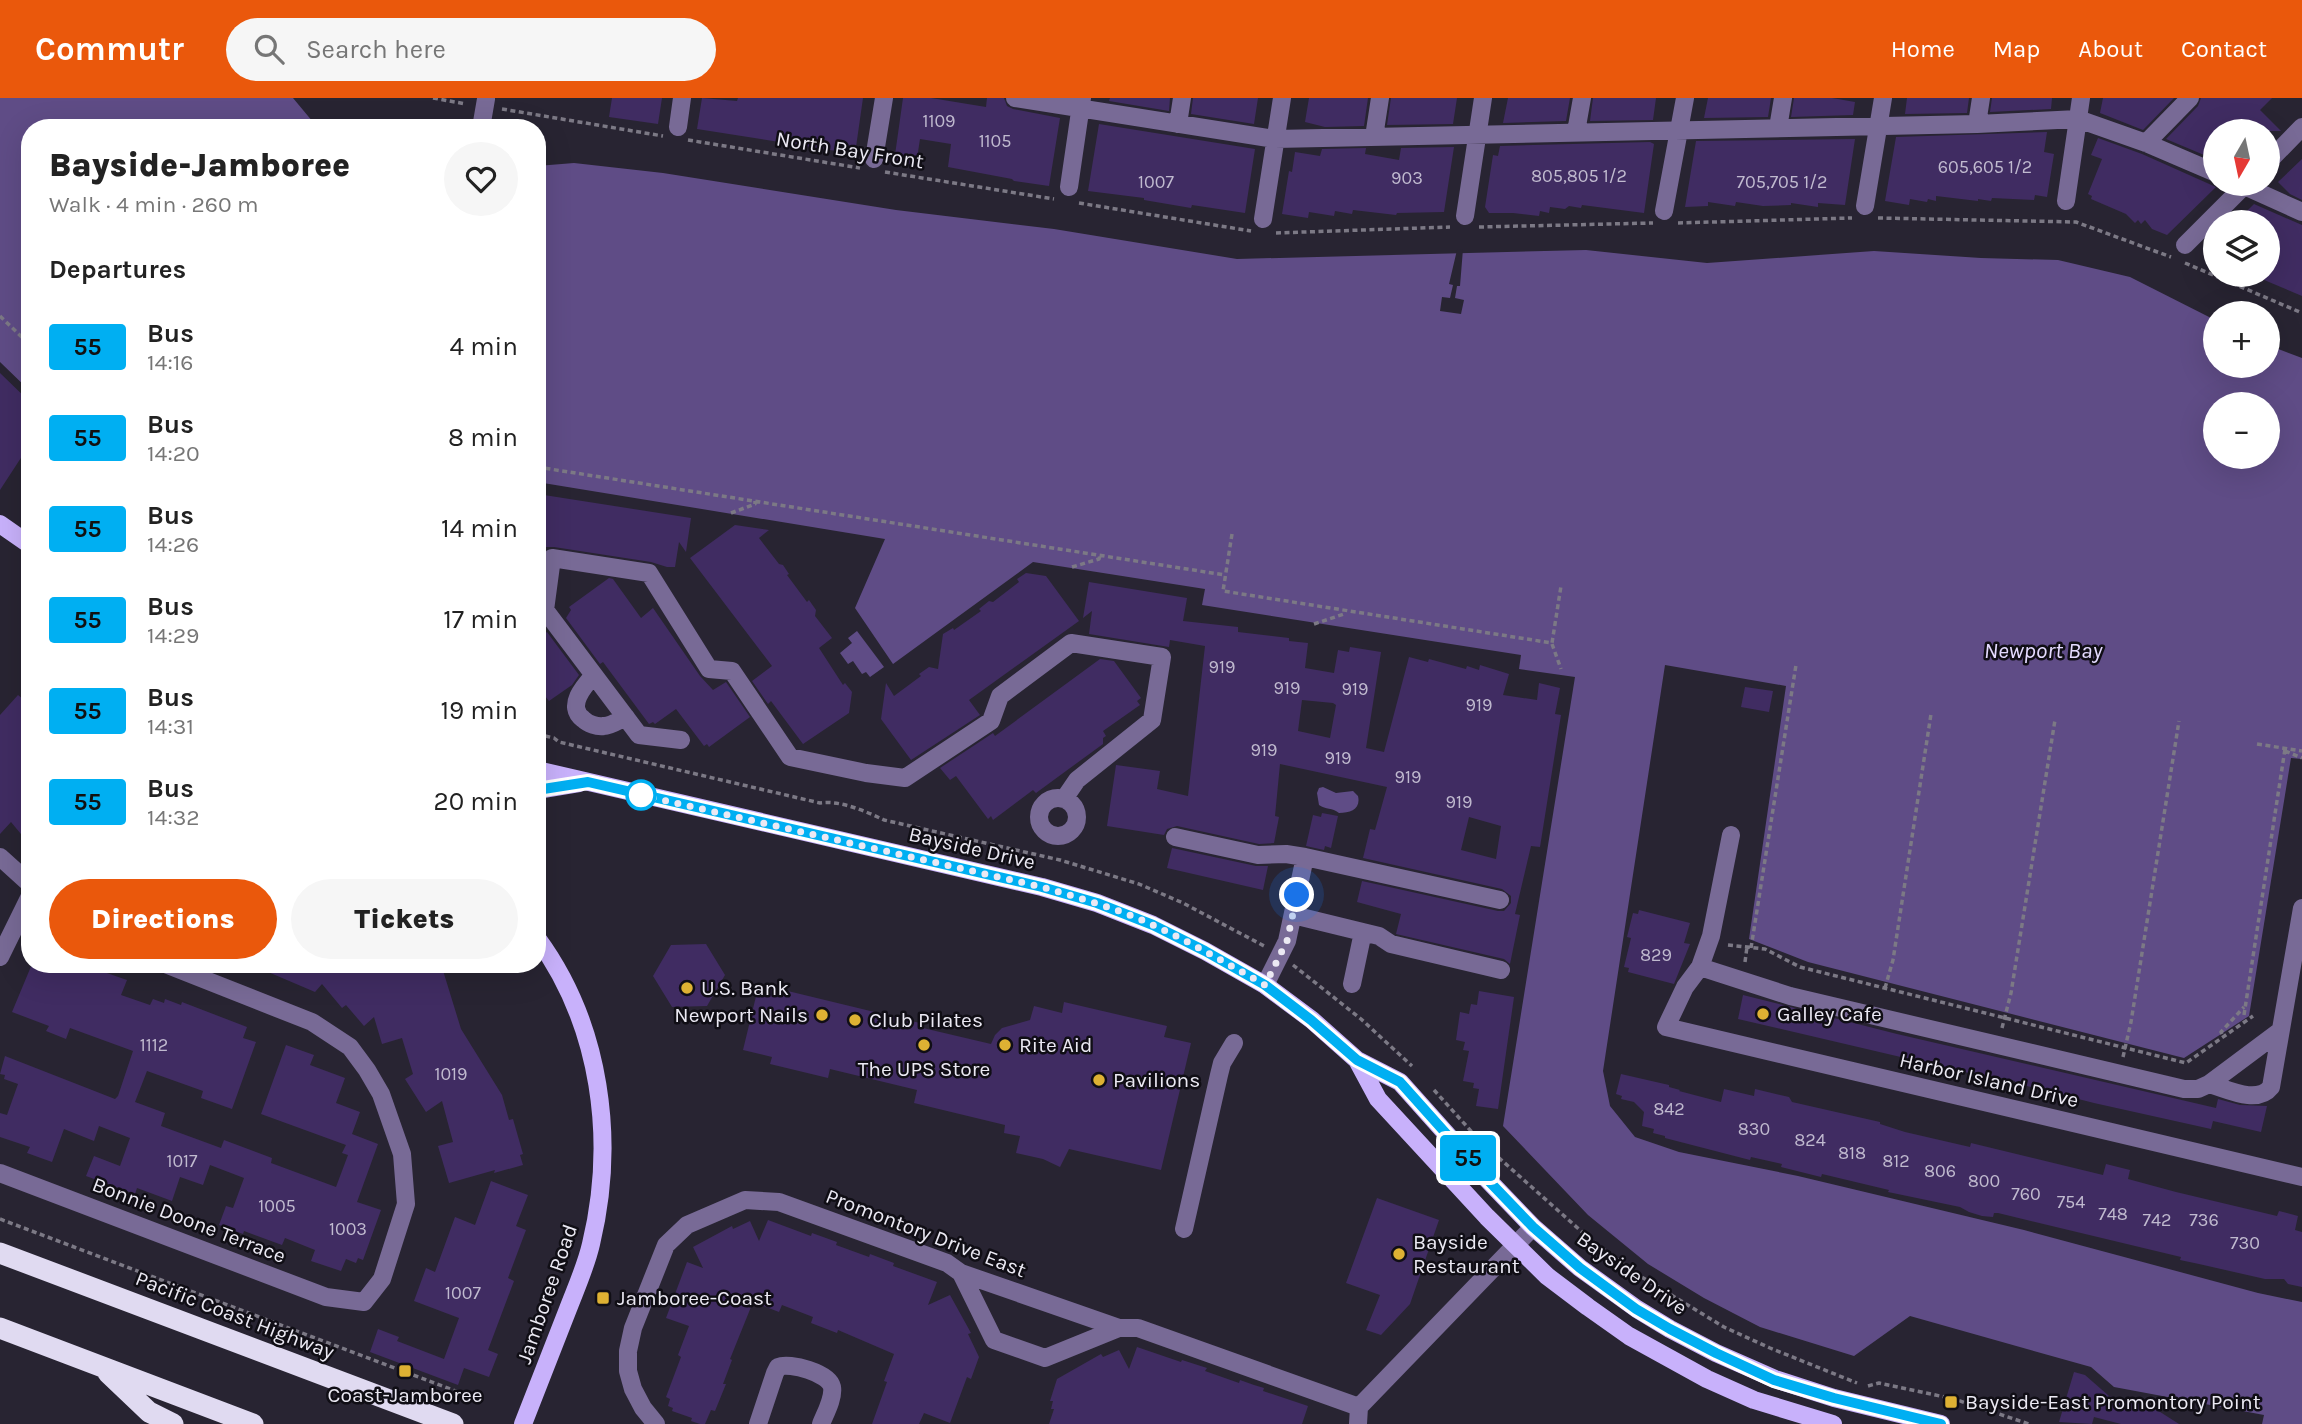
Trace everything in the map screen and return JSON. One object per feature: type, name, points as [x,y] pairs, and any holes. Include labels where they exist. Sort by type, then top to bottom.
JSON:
[{"type":"highway","name":"Pacific Coast Highway","points":[[0,1253],[453,1424]]},
{"type":"highway","points":[[0,1328],[253,1424]]},
{"type":"highway","points":[[101,1367],[149,1412],[173,1424]]},
{"type":"main road","points":[[0,524],[21,539]]},
{"type":"main road","name":"Bayside Drive","points":[[546,772],[1042,887],[1097,903],[1153,925],[1265,985],[1357,1060],[1400,1082],[1533,1227],[1580,1268],[1636,1309],[1716,1353],[1774,1380],[1834,1398],[1941,1424]]},
{"type":"main road","points":[[546,789],[588,782]]},
{"type":"main road","name":"Jamboree Road","points":[[523,1424],[591,1247],[602,1176],[603,1140],[593,1058],[581,1018],[564,981],[546,952]]},
{"type":"main road","name":"Bayside Drive","points":[[1357,1060],[1378,1099],[1515,1246],[1588,1307],[1662,1356],[1755,1400],[1833,1424]]},
{"type":"street","points":[[679,135],[682,98]]},
{"type":"street","points":[[874,159],[884,98]]},
{"type":"street","points":[[1015,98],[1082,103],[1178,124],[1275,139],[2078,120],[2146,143],[2203,167]]},
{"type":"street","points":[[1178,124],[1182,98]]},
{"type":"street","points":[[1263,226],[1282,98]]},
{"type":"street","points":[[1374,137],[1380,98]]},
{"type":"street","points":[[1465,216],[1483,98]]},
{"type":"street","points":[[1576,132],[1582,98]]},
{"type":"street","points":[[1664,211],[1685,98]]},
{"type":"street","points":[[1778,128],[1783,98]]},
{"type":"street","points":[[1865,206],[1883,98]]},
{"type":"street","points":[[1977,124],[1981,98]]},
{"type":"street","points":[[2066,201],[2081,98]]},
{"type":"street","points":[[2146,143],[2190,98]]},
{"type":"street","points":[[1068,194],[1082,103]]},
{"type":"street","points":[[2280,150],[2302,127]]},
{"type":"street","points":[[2185,245],[2232,196]]},
{"type":"street","points":[[2268,196],[2302,212]]},
{"type":"street","points":[[546,603],[552,558],[649,573],[709,669],[732,671],[790,757],[905,778],[991,721],[1000,696],[1072,643],[1162,657],[1152,720],[1077,780],[1064,799]]},
{"type":"street","points":[[546,611],[639,735],[681,740]]},
{"type":"street","points":[[594,675],[581,689],[576,704],[578,716],[589,724],[606,726],[626,717]]},
{"type":"street","points":[[1731,835],[1709,942],[1700,967],[1790,996],[2184,1088],[2198,1088],[2209,1084],[2280,1031]]},
{"type":"street","points":[[1175,837],[1258,855],[1286,854],[1305,857],[1500,900]]},
{"type":"street","points":[[0,857],[21,876]]},
{"type":"street","points":[[1265,985],[1287,941],[1305,857]]},
{"type":"street","points":[[2209,1084],[2249,1095],[2260,1096],[2268,1091],[2272,1082],[2302,908]]},
{"type":"street","points":[[0,957],[21,914]]},
{"type":"street","points":[[1293,915],[1379,936],[1391,944],[1501,970]]},
{"type":"street","points":[[1352,984],[1363,932]]},
{"type":"street","name":"Harbor Island Drive","points":[[1700,967],[1685,987],[1666,1027],[2302,1177]]},
{"type":"street","name":"Bonnie Doone Terrace","points":[[0,1173],[326,1297],[364,1302],[382,1279],[406,1204],[402,1154],[381,1094],[349,1047],[312,1022],[188,973]]},
{"type":"street","points":[[1184,1229],[1222,1063],[1234,1043]]},
{"type":"street","name":"Promontory Drive East","points":[[656,1424],[633,1389],[628,1371],[628,1351],[633,1328],[666,1245],[687,1225],[746,1200],[779,1202],[947,1263],[961,1273],[1119,1328],[1138,1328],[1359,1415],[1533,1227]]},
{"type":"street","points":[[961,1273],[994,1340],[1045,1358],[1119,1328]]},
{"type":"street","points":[[758,1424],[778,1367],[791,1364],[825,1377],[830,1383],[831,1396],[821,1424]]},
{"type":"path","name":"North Bay Front","points":[[433,98],[486,103],[1068,194]]},
{"type":"path","points":[[1079,203],[1263,226]]},
{"type":"path","points":[[2076,222],[2163,253],[2302,313]]},
{"type":"path","points":[[0,316],[21,336]]},
{"type":"path","points":[[546,468],[1225,575]]},
{"type":"path","points":[[731,513],[755,504],[755,501]]},
{"type":"path","points":[[1232,534],[1223,591],[1552,643]]},
{"type":"path","points":[[1072,567],[1099,559],[1100,555]]},
{"type":"path","points":[[1561,586],[1552,643],[1561,668]]},
{"type":"path","points":[[1314,624],[1344,614],[1344,610]]},
{"type":"path","points":[[1751,948],[1797,665]]},
{"type":"path","points":[[1885,988],[1893,960],[1931,714]]},
{"type":"path","points":[[2005,1018],[2055,720]]},
{"type":"path","points":[[2125,1048],[2179,721]]},
{"type":"path","points":[[546,736],[559,742],[820,803],[837,803],[869,812],[884,820],[1082,866],[1139,884],[1242,933],[1280,956],[1341,1001],[1414,1069]]},
{"type":"path","points":[[2257,744],[2302,751]]},
{"type":"path","points":[[2285,750],[2302,758]]},
{"type":"path","points":[[2244,1015],[2285,750]]},
{"type":"path","points":[[1709,942],[1765,950],[1800,967],[2186,1063],[2253,1016]]},
{"type":"path","points":[[2222,1034],[2245,1006]]},
{"type":"path","points":[[1433,1088],[1480,1141],[1590,1239],[1635,1273],[1705,1316],[1770,1348],[1866,1386],[1878,1383],[1931,1394],[2029,1424]]},
{"type":"path","points":[[0,1219],[469,1396]]},
{"type":"water","points":[[0,98],[293,98],[310,119],[21,119],[21,382],[0,362]]},
{"type":"water","name":"Newport Bay","points":[[574,163],[663,173],[896,210],[1054,229],[1237,259],[1586,250],[1707,263],[1874,251],[2058,260],[2130,277],[2203,314],[2203,378],[2280,378],[2280,350],[2302,358],[2302,759],[2291,758],[2249,1016],[2184,1058],[1808,962],[1749,939],[1786,686],[1665,665],[1603,1071],[1610,1106],[1635,1137],[1679,1152],[1798,1176],[2024,1230],[2258,1293],[2302,1302],[2302,1424],[2262,1424],[2264,1415],[2114,1387],[2091,1367],[1910,1316],[1854,1356],[1760,1327],[1704,1298],[1648,1264],[1588,1215],[1503,1126],[1575,677],[1519,669],[1521,655],[1202,605],[1205,589],[1033,562],[893,664],[855,608],[885,539],[546,483],[546,165]]},
{"type":"water","points":[[857,631],[884,667],[870,677],[866,672],[862,674],[853,661],[848,664],[840,653],[852,643],[848,638]]},
{"type":"water","points":[[1319,788],[1336,793],[1353,791],[1358,796],[1358,804],[1351,811],[1339,813],[1324,808],[1319,805],[1317,793]]},
{"type":"pier","points":[[1463,249],[1460,286],[1457,286],[1455,298],[1464,300],[1461,314],[1440,311],[1442,297],[1450,298],[1453,285],[1449,284],[1457,250]]},
{"type":"building","points":[[612,98],[662,98],[658,124],[609,117]]},
{"type":"building","points":[[702,98],[737,101],[738,98],[863,98],[855,154],[697,129]]},
{"type":"building","points":[[903,98],[931,98],[986,107],[987,98],[1004,98],[1007,106],[1013,109],[1060,118],[1049,186],[948,167],[951,144],[920,139],[916,165],[894,162]]},
{"type":"building","points":[[1110,98],[1170,98],[1169,111],[1109,101]]},
{"type":"building","points":[[1193,98],[1258,98],[1254,124],[1191,114]]},
{"type":"building","points":[[1309,98],[1368,98],[1364,126],[1325,127],[1305,122]]},
{"type":"building","points":[[1391,98],[1457,98],[1453,124],[1387,125]]},
{"type":"building","points":[[1508,98],[1570,98],[1566,121],[1503,123]]},
{"type":"building","points":[[1593,98],[1656,98],[1653,120],[1590,121]]},
{"type":"building","points":[[1708,98],[1771,98],[1768,117],[1704,118]]},
{"type":"building","points":[[1794,98],[1832,98],[1855,102],[1853,115],[1791,117]]},
{"type":"building","points":[[1907,98],[1969,98],[1967,113],[1905,114]]},
{"type":"building","points":[[1992,98],[2052,98],[2051,109],[1990,112]]},
{"type":"building","points":[[2103,98],[2174,98],[2143,130],[2100,113]]},
{"type":"building","points":[[2201,98],[2272,98],[2260,110],[2269,119],[2203,119],[2203,155],[2166,139],[2198,106]]},
{"type":"building","points":[[1099,124],[1255,149],[1245,213],[1192,205],[1191,208],[1144,198],[1088,191]]},
{"type":"building","points":[[2047,132],[2044,152],[2054,154],[2047,197],[2035,195],[2034,200],[1992,198],[1991,201],[1978,201],[1936,196],[1936,201],[1910,199],[1909,205],[1885,201],[1896,137]]},
{"type":"building","points":[[2098,138],[2203,181],[2203,196],[2207,196],[2167,235],[2152,229],[2145,220],[2141,224],[2138,220],[2135,223],[2126,214],[2091,199],[2092,196],[2088,194],[2102,159],[2091,155]]},
{"type":"building","points":[[1855,139],[1845,205],[1818,203],[1818,207],[1791,203],[1763,206],[1736,202],[1735,206],[1708,202],[1708,206],[1685,207],[1696,141]]},
{"type":"building","points":[[1654,144],[1644,213],[1582,205],[1581,208],[1569,206],[1565,209],[1550,207],[1549,213],[1540,211],[1539,216],[1489,213],[1485,207],[1493,155],[1498,156],[1500,146]]},
{"type":"building","points":[[1454,147],[1444,212],[1396,215],[1353,210],[1352,214],[1335,211],[1334,216],[1309,212],[1308,218],[1282,214],[1295,152],[1320,156],[1322,149],[1366,148],[1365,154],[1399,160],[1401,148]]},
{"type":"building","points":[[2302,159],[2302,200],[2290,194],[2280,184],[2280,180]]},
{"type":"building","points":[[2254,204],[2268,210],[2248,210]]},
{"type":"building","points":[[2280,215],[2302,225],[2302,296],[2280,287]]},
{"type":"building","points":[[0,373],[21,393],[21,458],[0,490]]},
{"type":"building","points":[[546,495],[691,518],[686,552],[679,542],[675,567],[546,547]]},
{"type":"building","points":[[735,525],[769,530],[759,538],[816,610],[815,616],[832,638],[819,648],[843,685],[845,683],[852,692],[849,713],[803,744],[771,701],[768,704],[752,681],[772,666],[690,558]]},
{"type":"building","points":[[1026,573],[1046,576],[1079,621],[969,700],[980,715],[911,760],[881,719],[886,683],[894,696],[929,667],[938,669],[943,634],[953,628],[954,630],[981,611],[979,609],[989,601],[993,602],[1019,582],[1017,579]]},
{"type":"building","points":[[609,578],[613,579],[641,618],[653,608],[700,676],[713,690],[726,682],[750,717],[709,747],[707,744],[704,746],[676,709],[655,724],[649,724],[566,618],[571,610],[569,607]]},
{"type":"building","points":[[1089,582],[1187,598],[1183,621],[1238,627],[1238,632],[1308,643],[1305,668],[1334,673],[1338,650],[1349,652],[1350,647],[1381,652],[1366,748],[1384,752],[1409,657],[1428,662],[1429,659],[1466,669],[1467,666],[1479,670],[1480,665],[1509,674],[1503,695],[1537,700],[1539,683],[1560,688],[1555,714],[1561,715],[1540,847],[1531,846],[1515,914],[1520,915],[1510,964],[1504,959],[1396,934],[1401,914],[1357,902],[1362,881],[1498,911],[1504,911],[1511,903],[1511,896],[1502,889],[1363,858],[1370,829],[1375,830],[1387,787],[1280,764],[1275,816],[1279,817],[1274,843],[1259,844],[1177,826],[1167,829],[1164,835],[1107,826],[1116,765],[1160,771],[1157,789],[1188,796],[1205,646],[1170,640],[1169,647],[1089,634],[1092,611],[1083,618]],"holes":[[[1302,700],[1336,705],[1330,738],[1298,731]],[[1469,817],[1501,826],[1496,859],[1461,850]]]},
{"type":"building","points":[[546,633],[579,675],[572,685],[549,701],[546,697]]},
{"type":"building","points":[[1100,659],[1114,661],[1141,698],[1137,701],[1140,705],[1103,731],[1106,736],[1103,738],[1103,744],[1036,793],[1033,790],[993,820],[991,816],[988,819],[956,776],[950,780],[940,768],[993,733],[995,736]]},
{"type":"building","points":[[1745,687],[1773,691],[1769,712],[1741,707]]},
{"type":"building","points":[[18,695],[21,698],[21,834],[11,822],[0,834],[0,715]]},
{"type":"building","points":[[1322,813],[1338,816],[1331,848],[1325,846],[1324,850],[1306,846],[1313,815],[1321,817]]},
{"type":"building","points":[[1172,848],[1256,866],[1268,866],[1263,890],[1167,868]]},
{"type":"building","points":[[1639,910],[1690,923],[1684,943],[1690,944],[1674,984],[1628,972],[1629,968],[1624,967],[1631,938],[1627,937],[1633,913],[1638,914]]},
{"type":"building","points":[[706,944],[725,975],[707,1006],[672,1007],[653,976],[671,945]]},
{"type":"building","points":[[28,973],[107,973],[127,980],[121,995],[150,1005],[153,999],[164,1003],[165,999],[181,1005],[182,1002],[247,1027],[243,1038],[256,1042],[232,1109],[201,1098],[203,1091],[147,1071],[135,1102],[165,1113],[161,1126],[221,1148],[224,1140],[272,1158],[271,1163],[336,1187],[348,1155],[342,1153],[346,1145],[261,1114],[286,1045],[314,1055],[310,1065],[345,1078],[336,1103],[360,1112],[352,1134],[378,1144],[357,1202],[381,1210],[363,1260],[358,1258],[356,1263],[346,1259],[341,1271],[311,1261],[315,1250],[285,1238],[282,1245],[219,1225],[226,1206],[233,1208],[244,1178],[210,1165],[203,1185],[180,1177],[172,1201],[137,1188],[135,1194],[86,1176],[94,1156],[120,1166],[130,1138],[99,1126],[94,1141],[64,1129],[52,1162],[27,1153],[30,1147],[0,1137],[0,1113],[7,1115],[18,1084],[4,1079],[5,1075],[0,1074],[5,1056],[115,1099],[133,1051],[70,1028],[66,1039],[46,1031],[49,1026],[12,1012]]},
{"type":"building","points":[[270,973],[444,973],[461,1029],[502,1095],[509,1120],[513,1119],[523,1154],[520,1155],[523,1165],[449,1183],[438,1146],[453,1142],[442,1101],[426,1112],[405,1079],[413,1074],[402,1038],[382,1044],[374,1017],[364,1026],[346,1005],[342,1008],[322,984],[315,992]]},
{"type":"building","points":[[759,984],[924,1024],[923,1028],[991,1044],[1002,1028],[1030,1020],[1034,1006],[1062,1013],[1064,1002],[1167,1026],[1164,1037],[1191,1043],[1161,1170],[1069,1149],[1060,1167],[1043,1159],[1016,1153],[1020,1136],[1004,1133],[1005,1125],[914,1103],[917,1090],[830,1069],[828,1078],[770,1064],[772,1057],[743,1050]]},
{"type":"building","points":[[1479,991],[1514,997],[1498,1109],[1476,1106],[1479,1089],[1473,1088],[1474,1083],[1463,1081],[1469,1051],[1463,1050],[1465,1042],[1456,1040],[1460,1012],[1469,1014],[1471,1004],[1477,1005]]},
{"type":"building","points":[[1743,995],[1897,1034],[2216,1108],[2218,1099],[2240,1105],[2267,1106],[2261,1132],[2213,1121],[2211,1129],[2094,1103],[2015,1081],[1987,1075],[1986,1077],[1738,1019]]},
{"type":"building","points":[[1621,1074],[1669,1085],[1679,1091],[1721,1102],[1724,1089],[1754,1096],[1755,1089],[1789,1097],[1792,1102],[1880,1122],[1905,1132],[1970,1147],[1971,1143],[2103,1175],[2106,1164],[2130,1170],[2128,1179],[2176,1192],[2277,1216],[2279,1211],[2298,1216],[2295,1230],[2302,1232],[2302,1287],[2288,1284],[2284,1279],[2265,1279],[2180,1260],[2181,1257],[1998,1213],[1994,1213],[1993,1217],[1982,1216],[1960,1207],[1888,1192],[1889,1190],[1822,1174],[1821,1177],[1781,1167],[1782,1164],[1751,1157],[1750,1160],[1665,1138],[1653,1133],[1654,1129],[1642,1126],[1644,1112],[1634,1102],[1621,1099],[1622,1096],[1616,1094]]},
{"type":"building","points":[[491,1181],[528,1195],[516,1226],[526,1230],[508,1278],[514,1281],[488,1350],[498,1354],[489,1377],[464,1368],[458,1385],[370,1352],[378,1329],[399,1337],[397,1341],[444,1359],[459,1318],[414,1301],[426,1268],[435,1272],[455,1217],[475,1225]]},
{"type":"building","points":[[1377,1198],[1439,1220],[1410,1304],[1381,1335],[1366,1330],[1380,1295],[1346,1283]]},
{"type":"building","points":[[768,1220],[811,1236],[812,1233],[837,1242],[836,1245],[869,1257],[870,1254],[894,1263],[893,1266],[937,1282],[928,1305],[950,1295],[971,1333],[968,1334],[979,1357],[971,1379],[967,1377],[950,1423],[924,1413],[919,1424],[872,1424],[894,1354],[838,1330],[837,1333],[811,1323],[813,1317],[782,1305],[779,1312],[753,1302],[730,1359],[732,1360],[723,1384],[726,1384],[715,1411],[711,1410],[705,1424],[700,1424],[672,1411],[673,1408],[668,1406],[670,1399],[666,1397],[689,1326],[666,1318],[687,1262],[703,1268],[693,1247],[732,1226],[733,1229],[750,1221],[759,1241]]},
{"type":"building","points":[[1137,1347],[1207,1368],[1205,1371],[1239,1383],[1240,1380],[1264,1388],[1263,1391],[1308,1406],[1302,1424],[1049,1424],[1054,1409],[1051,1409],[1053,1401],[1050,1401],[1057,1379],[1101,1354],[1103,1357],[1119,1350],[1129,1369]]},
{"type":"building","points":[[2074,1372],[2085,1375],[2109,1396],[2144,1405],[2146,1403],[2179,1424],[2121,1424],[2094,1417],[2092,1424],[2059,1422]]},
{"type":"bus line","name":"55","points":[[546,789],[588,782],[1042,887],[1097,903],[1153,925],[1265,985],[1357,1060],[1400,1082],[1533,1227],[1580,1268],[1636,1309],[1716,1353],[1774,1380],[1834,1398],[1941,1424]]},
{"type":"place","name":"U.S. Bank","points":[[687,988]]},
{"type":"place","name":"Galley Cafe","points":[[1763,1014]]},
{"type":"place","name":"Newport Nails","points":[[822,1015]]},
{"type":"place","name":"Club Pilates","points":[[855,1020]]},
{"type":"place","name":"The UPS Store","points":[[924,1045]]},
{"type":"place","name":"Rite Aid","points":[[1005,1045]]},
{"type":"place","name":"Pavilions","points":[[1099,1080]]},
{"type":"place","name":"Bayside Restaurant","points":[[1399,1254]]},
{"type":"place","name":"Jamboree-Coast","points":[[603,1298]]},
{"type":"place","name":"Coast-Jamboree","points":[[405,1371]]},
{"type":"place","name":"Bayside-East Promontory Point","points":[[1951,1402]]},
{"type":"route","points":[[641,795],[1042,887],[1097,903],[1153,925],[1265,985],[1287,941],[1297,895]]}]
